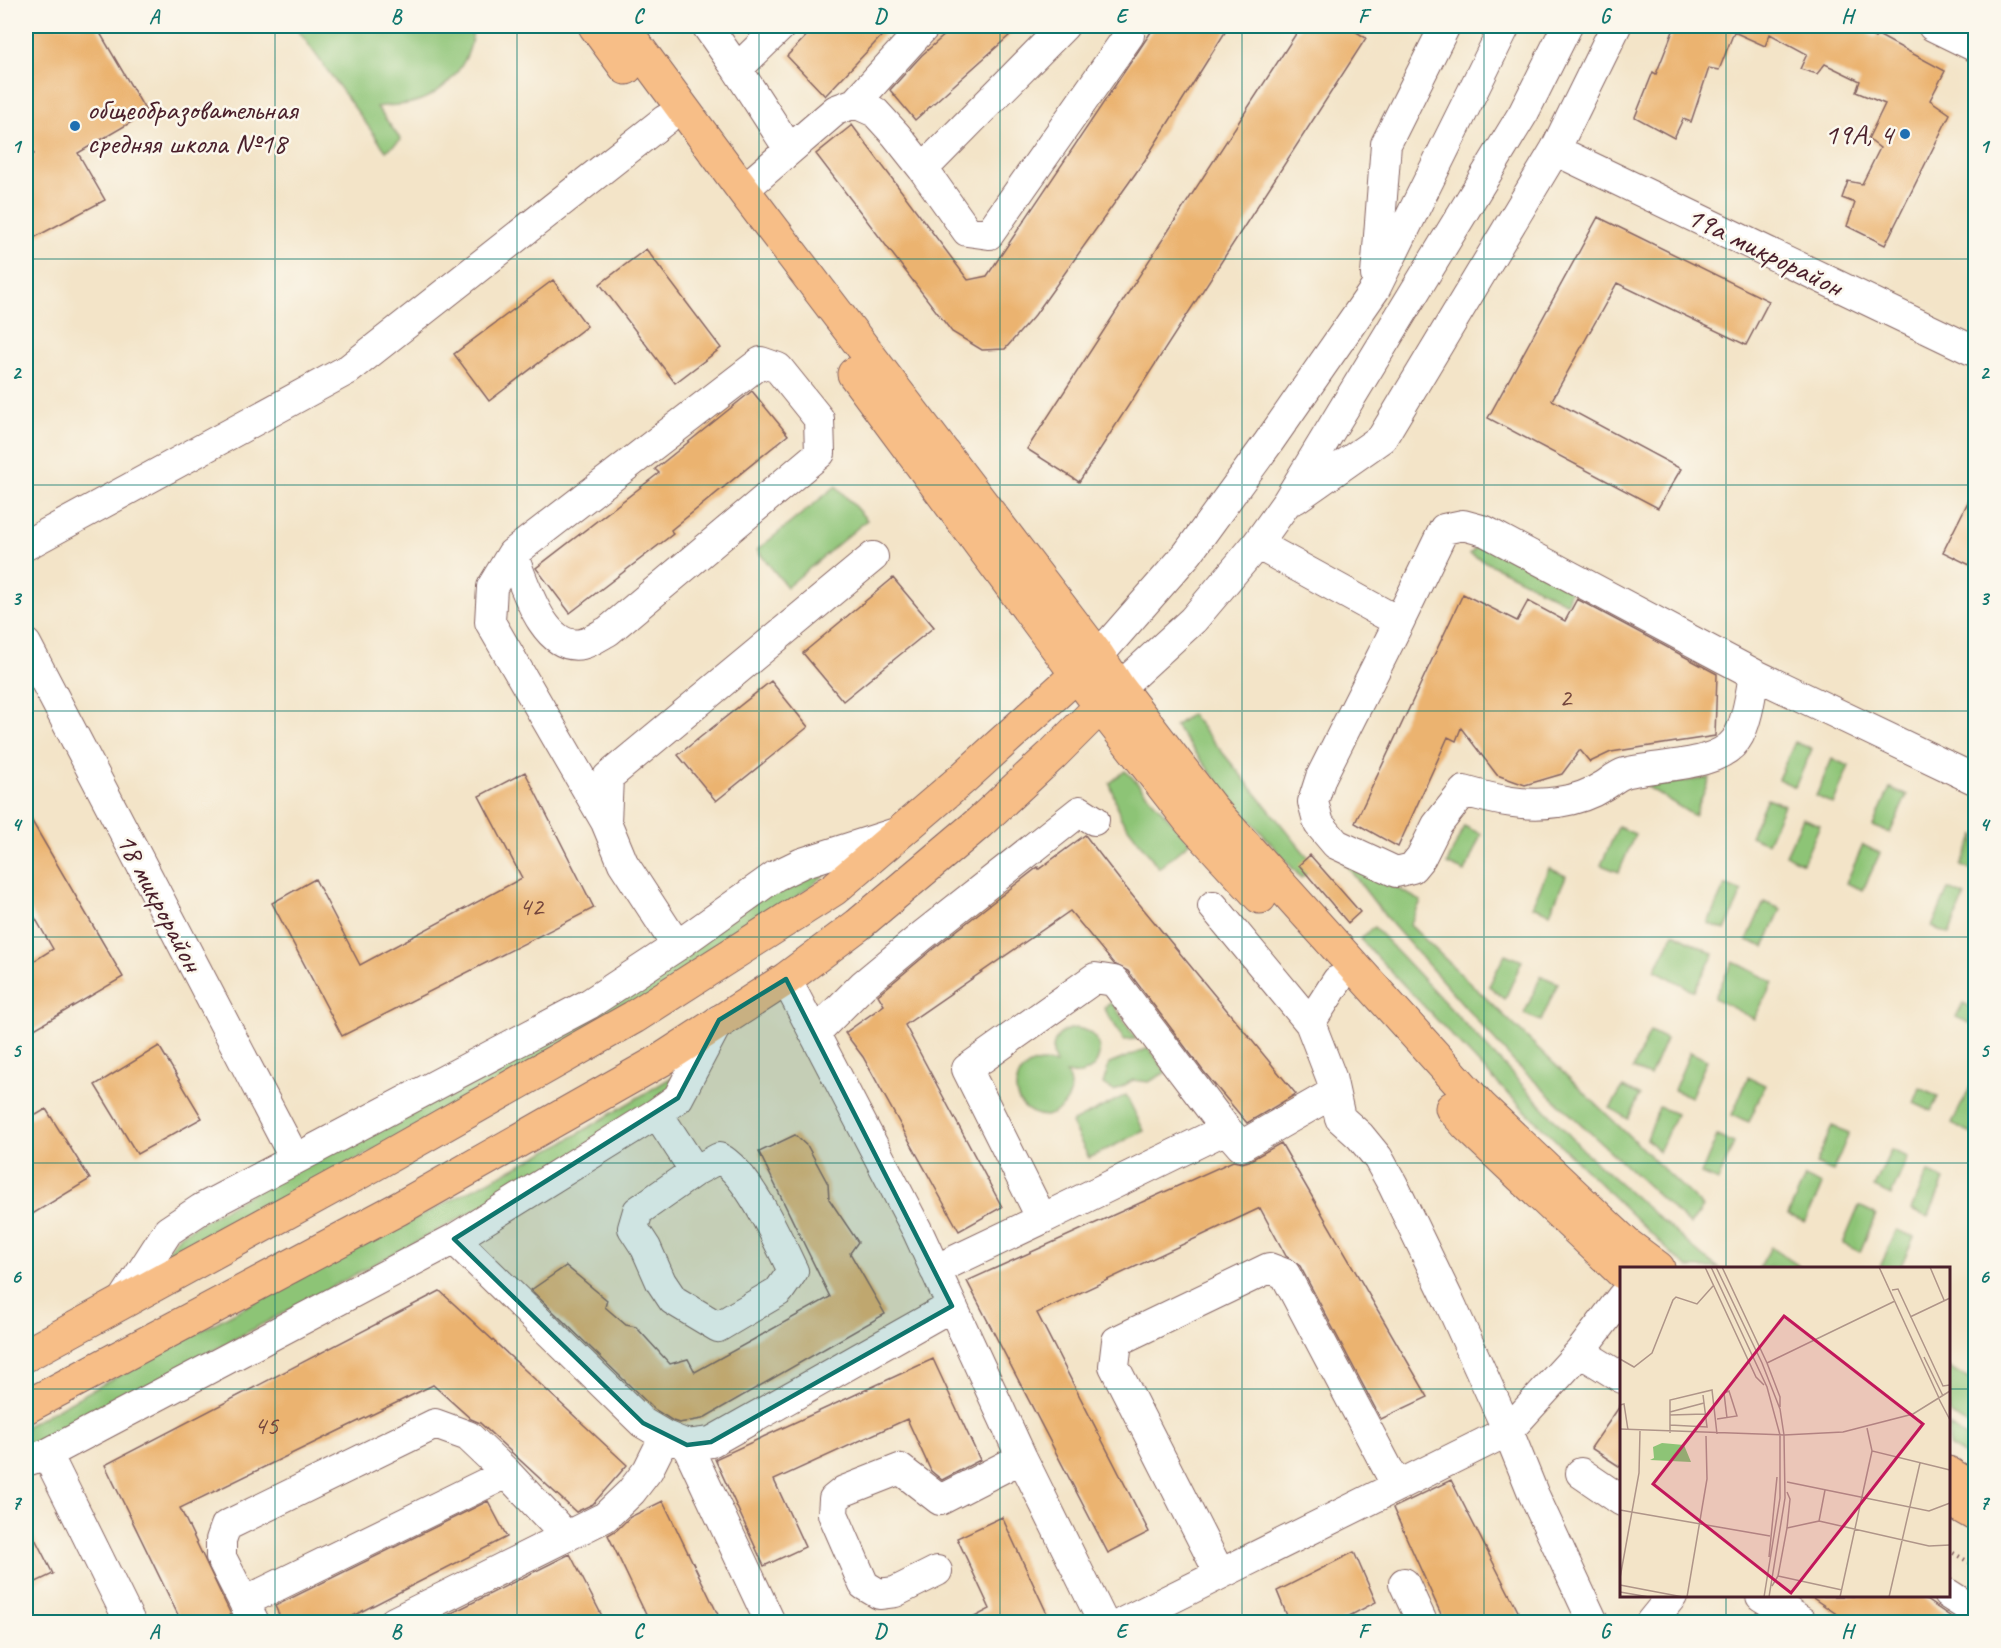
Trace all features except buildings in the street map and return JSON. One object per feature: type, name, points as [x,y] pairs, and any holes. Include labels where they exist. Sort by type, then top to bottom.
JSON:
[{"type":"main road","points":[[595,26],[665,120],[1087,664]]},
{"type":"main road","points":[[622,26],[1087,664],[1191,822],[1467,1125],[1642,1267]]},
{"type":"main road","points":[[26,1354],[373,1165],[634,1017],[834,889],[962,779],[1087,664]]},
{"type":"main road","points":[[26,1407],[398,1209],[661,1060],[719,1020],[786,979],[858,925],[979,822],[1110,697]]},
{"type":"main road","points":[[1110,697],[1481,1107],[1626,1244],[1642,1267]]},
{"type":"main road","points":[[1950,1474],[1976,1490]]},
{"type":"main road","points":[[1950,1500],[1976,1515]]},
{"type":"street","points":[[707,26],[789,149]]},
{"type":"street","points":[[737,69],[781,26]]},
{"type":"street","points":[[743,190],[836,110],[855,103],[925,26]]},
{"type":"street","points":[[923,169],[1064,26]]},
{"type":"street","points":[[855,103],[875,112],[923,169],[967,231],[989,234],[1129,35],[1126,26]]},
{"type":"street","points":[[1375,289],[1386,144],[1445,26]]},
{"type":"street","points":[[1087,664],[1188,553],[1375,289],[1505,26]]},
{"type":"street","points":[[1110,697],[1193,620],[1257,544],[1283,508],[1524,112],[1567,26]]},
{"type":"street","points":[[1283,508],[1382,438],[1555,150],[1616,26]]},
{"type":"street","points":[[1933,26],[1976,47]]},
{"type":"street","points":[[26,545],[349,369],[665,120]]},
{"type":"street","name":"19а микрорайон","points":[[1555,150],[1976,352]]},
{"type":"street","points":[[512,554],[541,623],[560,641],[582,644],[608,631],[820,453],[819,419],[778,368],[761,362],[512,554],[492,587],[490,622],[606,822],[623,863],[677,946]]},
{"type":"street","points":[[1754,674],[1748,710],[1736,740],[1719,754],[1622,774],[1578,798],[1557,802],[1531,804],[1489,798],[1464,791],[1437,825],[1421,857],[1412,868],[1396,872],[1336,844],[1319,824],[1313,802],[1321,777],[1444,530],[1463,525],[1485,531],[1754,674],[1976,780]]},
{"type":"street","points":[[1257,544],[1399,622]]},
{"type":"street","points":[[606,822],[608,777],[873,557]]},
{"type":"street","name":"18 микрорайон","points":[[26,644],[295,1159]]},
{"type":"street","points":[[815,1033],[863,985],[1080,812],[1094,820]]},
{"type":"street","points":[[122,1302],[168,1232],[201,1209],[589,1004],[677,946],[775,876],[802,863],[902,831]]},
{"type":"street","points":[[1213,906],[1310,1023],[1331,1077],[1340,1118],[1360,1136],[1378,1158],[1393,1185],[1450,1303],[1593,1623]]},
{"type":"street","points":[[1042,1219],[967,1069],[1095,978],[1114,981],[1241,1146],[1333,1093]]},
{"type":"street","points":[[786,979],[917,1230],[1022,1458],[1103,1623]]},
{"type":"street","points":[[1310,1023],[1336,981]]},
{"type":"street","points":[[130,1623],[36,1458],[454,1239],[657,1113],[678,1098],[719,1020]]},
{"type":"street","points":[[657,1113],[694,1172]]},
{"type":"street","points":[[935,1270],[1226,1129]]},
{"type":"street","points":[[719,1158],[732,1167],[751,1192],[770,1224],[793,1271],[779,1291],[718,1326],[673,1300],[633,1228],[638,1211],[694,1172],[719,1158]]},
{"type":"street","points":[[454,1239],[643,1423],[676,1441],[711,1442],[952,1305]]},
{"type":"street","points":[[1220,1574],[1114,1366],[1117,1341],[1269,1268],[1285,1274],[1396,1486]]},
{"type":"street","points":[[1124,1623],[1508,1431],[1580,1352],[1620,1300]]},
{"type":"street","points":[[1580,1352],[1620,1377]]},
{"type":"street","points":[[507,1473],[249,1612],[221,1557],[221,1540],[225,1527],[435,1424],[468,1436],[507,1473],[566,1536]]},
{"type":"street","points":[[394,1623],[605,1517],[631,1492],[648,1470],[676,1441]]},
{"type":"street","points":[[676,1441],[770,1623]]},
{"type":"street","points":[[937,1572],[895,1592],[879,1594],[864,1585],[833,1514],[834,1499],[844,1491],[900,1469],[940,1500],[1022,1458]]},
{"type":"street","points":[[1581,1473],[1620,1500]]},
{"type":"street","points":[[1404,1583],[1422,1623]]},
{"type":"street","points":[[1950,1595],[1976,1612]]},
{"type":"street","points":[[1651,1623],[1671,1597]]},
{"type":"street","points":[[1752,1597],[1764,1623]]},
{"type":"street","points":[[1763,1597],[1802,1623]]},
{"type":"path","points":[[1950,1551],[1976,1566]]},
{"type":"highlighted area","points":[[786,979],[952,1306],[711,1442],[687,1445],[643,1423],[454,1239],[678,1098],[719,1020]]},
{"type":"green space","points":[[295,26],[473,26],[469,51],[448,83],[438,91],[415,102],[377,107],[401,140],[386,151]]},
{"type":"green space","points":[[836,486],[867,520],[787,587],[757,550]]},
{"type":"green space","points":[[1481,542],[1571,589],[1567,603],[1470,554]]},
{"type":"green space","points":[[1191,714],[1316,867],[1301,878],[1224,790],[1175,726]]},
{"type":"green space","points":[[1795,742],[1812,749],[1795,787],[1778,779]]},
{"type":"green space","points":[[1832,759],[1849,766],[1833,804],[1816,796]]},
{"type":"green space","points":[[1125,771],[1190,842],[1159,868],[1120,817],[1110,783]]},
{"type":"green space","points":[[1710,778],[1694,816],[1646,786]]},
{"type":"green space","points":[[1890,788],[1907,795],[1890,833],[1873,826]]},
{"type":"green space","points":[[1767,798],[1784,805],[1767,843],[1750,836]]},
{"type":"green space","points":[[1803,818],[1820,825],[1803,863],[1786,855]]},
{"type":"green space","points":[[1464,826],[1481,834],[1465,872],[1447,864]]},
{"type":"green space","points":[[1618,827],[1635,834],[1619,872],[1601,865]]},
{"type":"green space","points":[[1975,834],[1975,872],[1961,866]]},
{"type":"green space","points":[[1863,845],[1880,853],[1863,890],[1846,883]]},
{"type":"green space","points":[[1339,856],[1421,901],[1410,925],[1703,1207],[1690,1225],[1514,1062],[1385,916]]},
{"type":"green space","points":[[840,864],[763,922],[634,1009],[151,1271],[180,1235],[791,880]]},
{"type":"green space","points":[[1549,868],[1566,876],[1550,913],[1532,906]]},
{"type":"green space","points":[[1725,885],[1742,892],[1725,930],[1708,923]]},
{"type":"green space","points":[[1948,889],[1965,896],[1949,934],[1932,927]]},
{"type":"green space","points":[[1764,902],[1781,909],[1764,947],[1747,940]]},
{"type":"green space","points":[[1374,927],[1589,1156],[1702,1256],[1718,1267],[1688,1267],[1676,1258],[1494,1080],[1360,939]]},
{"type":"green space","points":[[1674,933],[1714,954],[1694,991],[1655,970]]},
{"type":"green space","points":[[1505,954],[1522,961],[1505,999],[1489,986]]},
{"type":"green space","points":[[1733,961],[1773,982],[1754,1019],[1714,998]]},
{"type":"green space","points":[[1541,976],[1558,983],[1541,1021],[1524,1014]]},
{"type":"green space","points":[[1112,1002],[1136,1039],[1124,1040],[1104,1008]]},
{"type":"green space","points":[[1963,1003],[1975,1009],[1973,1025],[1956,1017]]},
{"type":"green space","points":[[1076,1028],[1088,1032],[1095,1039],[1099,1047],[1099,1056],[1095,1064],[1088,1071],[1079,1074],[1066,1073],[1070,1094],[1059,1110],[1046,1116],[1031,1112],[1021,1104],[1017,1094],[1017,1083],[1021,1073],[1029,1066],[1041,1062],[1056,1064],[1053,1051],[1056,1040],[1063,1032]]},
{"type":"green space","points":[[1650,1031],[1666,1039],[1650,1076],[1633,1069]]},
{"type":"green space","points":[[1149,1048],[1166,1072],[1149,1082],[1133,1080],[1114,1091],[1103,1084],[1109,1064]]},
{"type":"green space","points":[[1690,1052],[1707,1060],[1691,1097],[1674,1090]]},
{"type":"green space","points":[[682,1071],[658,1105],[539,1176],[26,1451],[26,1426],[252,1303],[566,1141]]},
{"type":"green space","points":[[1748,1077],[1765,1085],[1749,1122],[1732,1115]]},
{"type":"green space","points":[[1971,1086],[1975,1089],[1975,1136],[1952,1123]]},
{"type":"green space","points":[[1623,1087],[1640,1095],[1628,1119],[1610,1108]]},
{"type":"green space","points":[[1920,1088],[1938,1097],[1931,1111],[1914,1103]]},
{"type":"green space","points":[[1126,1095],[1144,1131],[1089,1158],[1071,1123]]},
{"type":"green space","points":[[1659,1107],[1676,1114],[1659,1152],[1647,1139]]},
{"type":"green space","points":[[1832,1126],[1849,1133],[1833,1171],[1816,1164]]},
{"type":"green space","points":[[1717,1136],[1734,1143],[1718,1181],[1701,1174]]},
{"type":"green space","points":[[1891,1150],[1908,1157],[1891,1195],[1874,1187]]},
{"type":"green space","points":[[1928,1172],[1944,1180],[1928,1217],[1911,1210]]},
{"type":"green space","points":[[1805,1177],[1822,1185],[1805,1222],[1788,1215]]},
{"type":"green space","points":[[1859,1206],[1876,1214],[1860,1252],[1843,1244]]},
{"type":"green space","points":[[1897,1230],[1914,1237],[1900,1267],[1880,1267]]},
{"type":"green space","points":[[1771,1247],[1801,1267],[1760,1267]]},
{"type":"green space","points":[[1950,1368],[1975,1383],[1975,1428],[1950,1415]]},
{"type":"green space","points":[[1950,1427],[1975,1443],[1975,1462],[1950,1447]]},
{"type":"place","name":"общеобразовательная средняя школа №18","points":[[75,126]]},
{"type":"place","name":"19А, 4","points":[[1905,134]]}]
